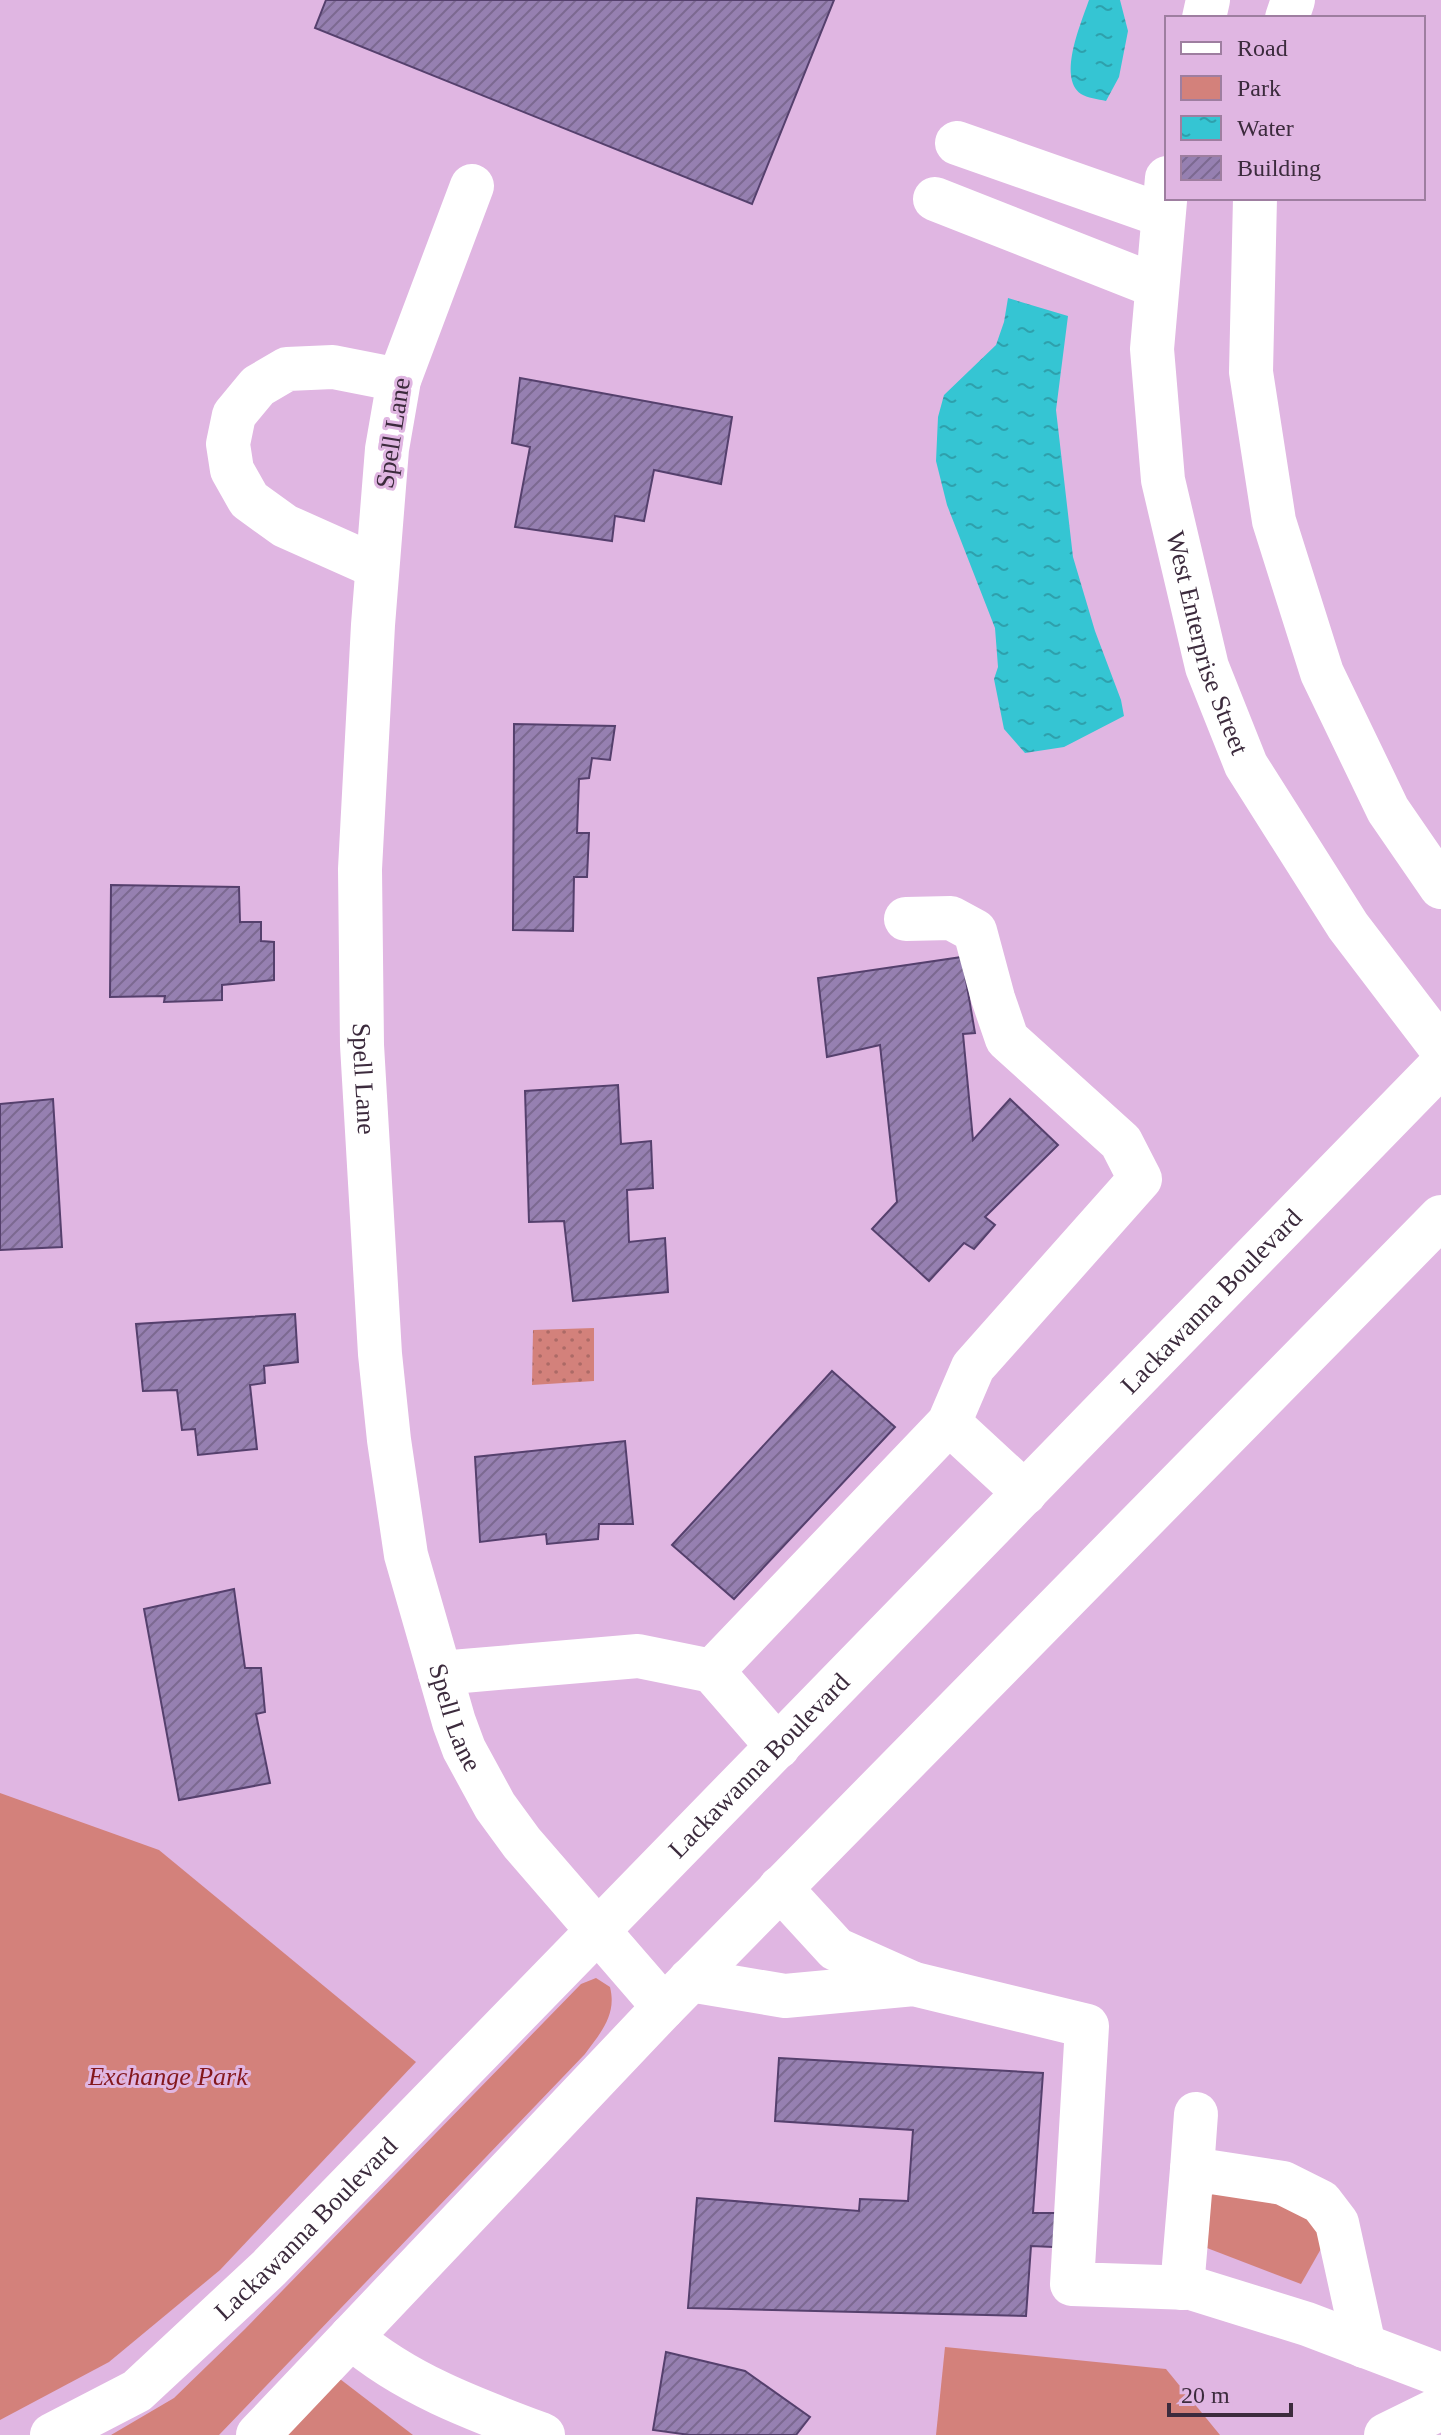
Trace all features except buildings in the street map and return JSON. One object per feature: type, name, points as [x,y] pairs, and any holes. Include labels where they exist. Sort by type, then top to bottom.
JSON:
[{"type":"street","points":[[957,143],[1164,197]]},
{"type":"street","name":"Spell Lane","points":[[472,186],[399,380],[387,449],[377,567],[360,869],[362,1045],[380,1354],[389,1440],[406,1555],[464,1749],[495,1806],[522,1843],[599,1931],[677,1993]]},
{"type":"street","name":"West Enterprise Street","points":[[1164,197],[1152,349],[1163,480],[1207,667],[1246,765],[1348,926],[1441,1048]]},
{"type":"street","points":[[935,199],[1156,286]]},
{"type":"street","points":[[1255,200],[1251,372],[1274,521],[1322,673],[1388,810],[1441,887]]},
{"type":"street","points":[[377,567],[285,526],[249,500],[232,470],[228,444],[234,415],[258,386],[287,369],[333,367],[399,380]]},
{"type":"street","points":[[712,1671],[949,1423],[973,1367],[1140,1179],[1121,1142],[1007,1039],[975,931],[951,918],[906,919]]},
{"type":"street","name":"Lackawanna Boulevard","points":[[52,2435],[137,2391],[269,2268],[1441,1065]]},
{"type":"street","points":[[258,2435],[677,1993],[1441,1217]]},
{"type":"street","points":[[949,1423],[1025,1493]]},
{"type":"street","points":[[440,1673],[638,1656],[712,1671],[778,1747]]},
{"type":"street","points":[[780,1888],[836,1949],[914,1984],[1087,2026],[1072,2284],[1191,2288],[1307,2324],[1441,2375]]},
{"type":"street","points":[[677,1993],[785,1996],[914,1984]]},
{"type":"street","points":[[1182,2288],[1196,2114]]},
{"type":"street","points":[[1192,2169],[1283,2183],[1321,2202],[1337,2223],[1364,2346]]},
{"type":"street","points":[[351,2337],[377,2360],[441,2393],[543,2435]]},
{"type":"street","points":[[1386,2435],[1441,2408]]},
{"type":"green space","points":[[594,1328],[594,1381],[532,1385],[533,1330]]},
{"type":"green space","name":"Exchange Park","points":[[0,1793],[159,1850],[416,2062],[220,2270],[109,2362],[0,2420]]},
{"type":"green space","points":[[596,1978],[610,1987],[611,2006],[606,2023],[585,2054],[219,2435],[111,2435],[174,2398],[581,1984]]},
{"type":"green space","points":[[1212,2185],[1315,2213],[1322,2247],[1301,2284],[1207,2248]]},
{"type":"green space","points":[[945,2347],[1166,2369],[1220,2435],[936,2435]]},
{"type":"green space","points":[[323,2366],[413,2435],[258,2435]]},
{"type":"water","points":[[1089,0],[1120,0],[1128,31],[1119,77],[1106,101],[1081,94],[1074,86],[1071,75],[1073,48]]},
{"type":"water","points":[[1008,298],[1068,316],[1056,410],[1073,557],[1124,716],[1064,747],[1025,753],[1004,729],[994,679],[998,667],[995,628],[947,505],[936,461],[938,417],[944,395],[996,345]]}]
